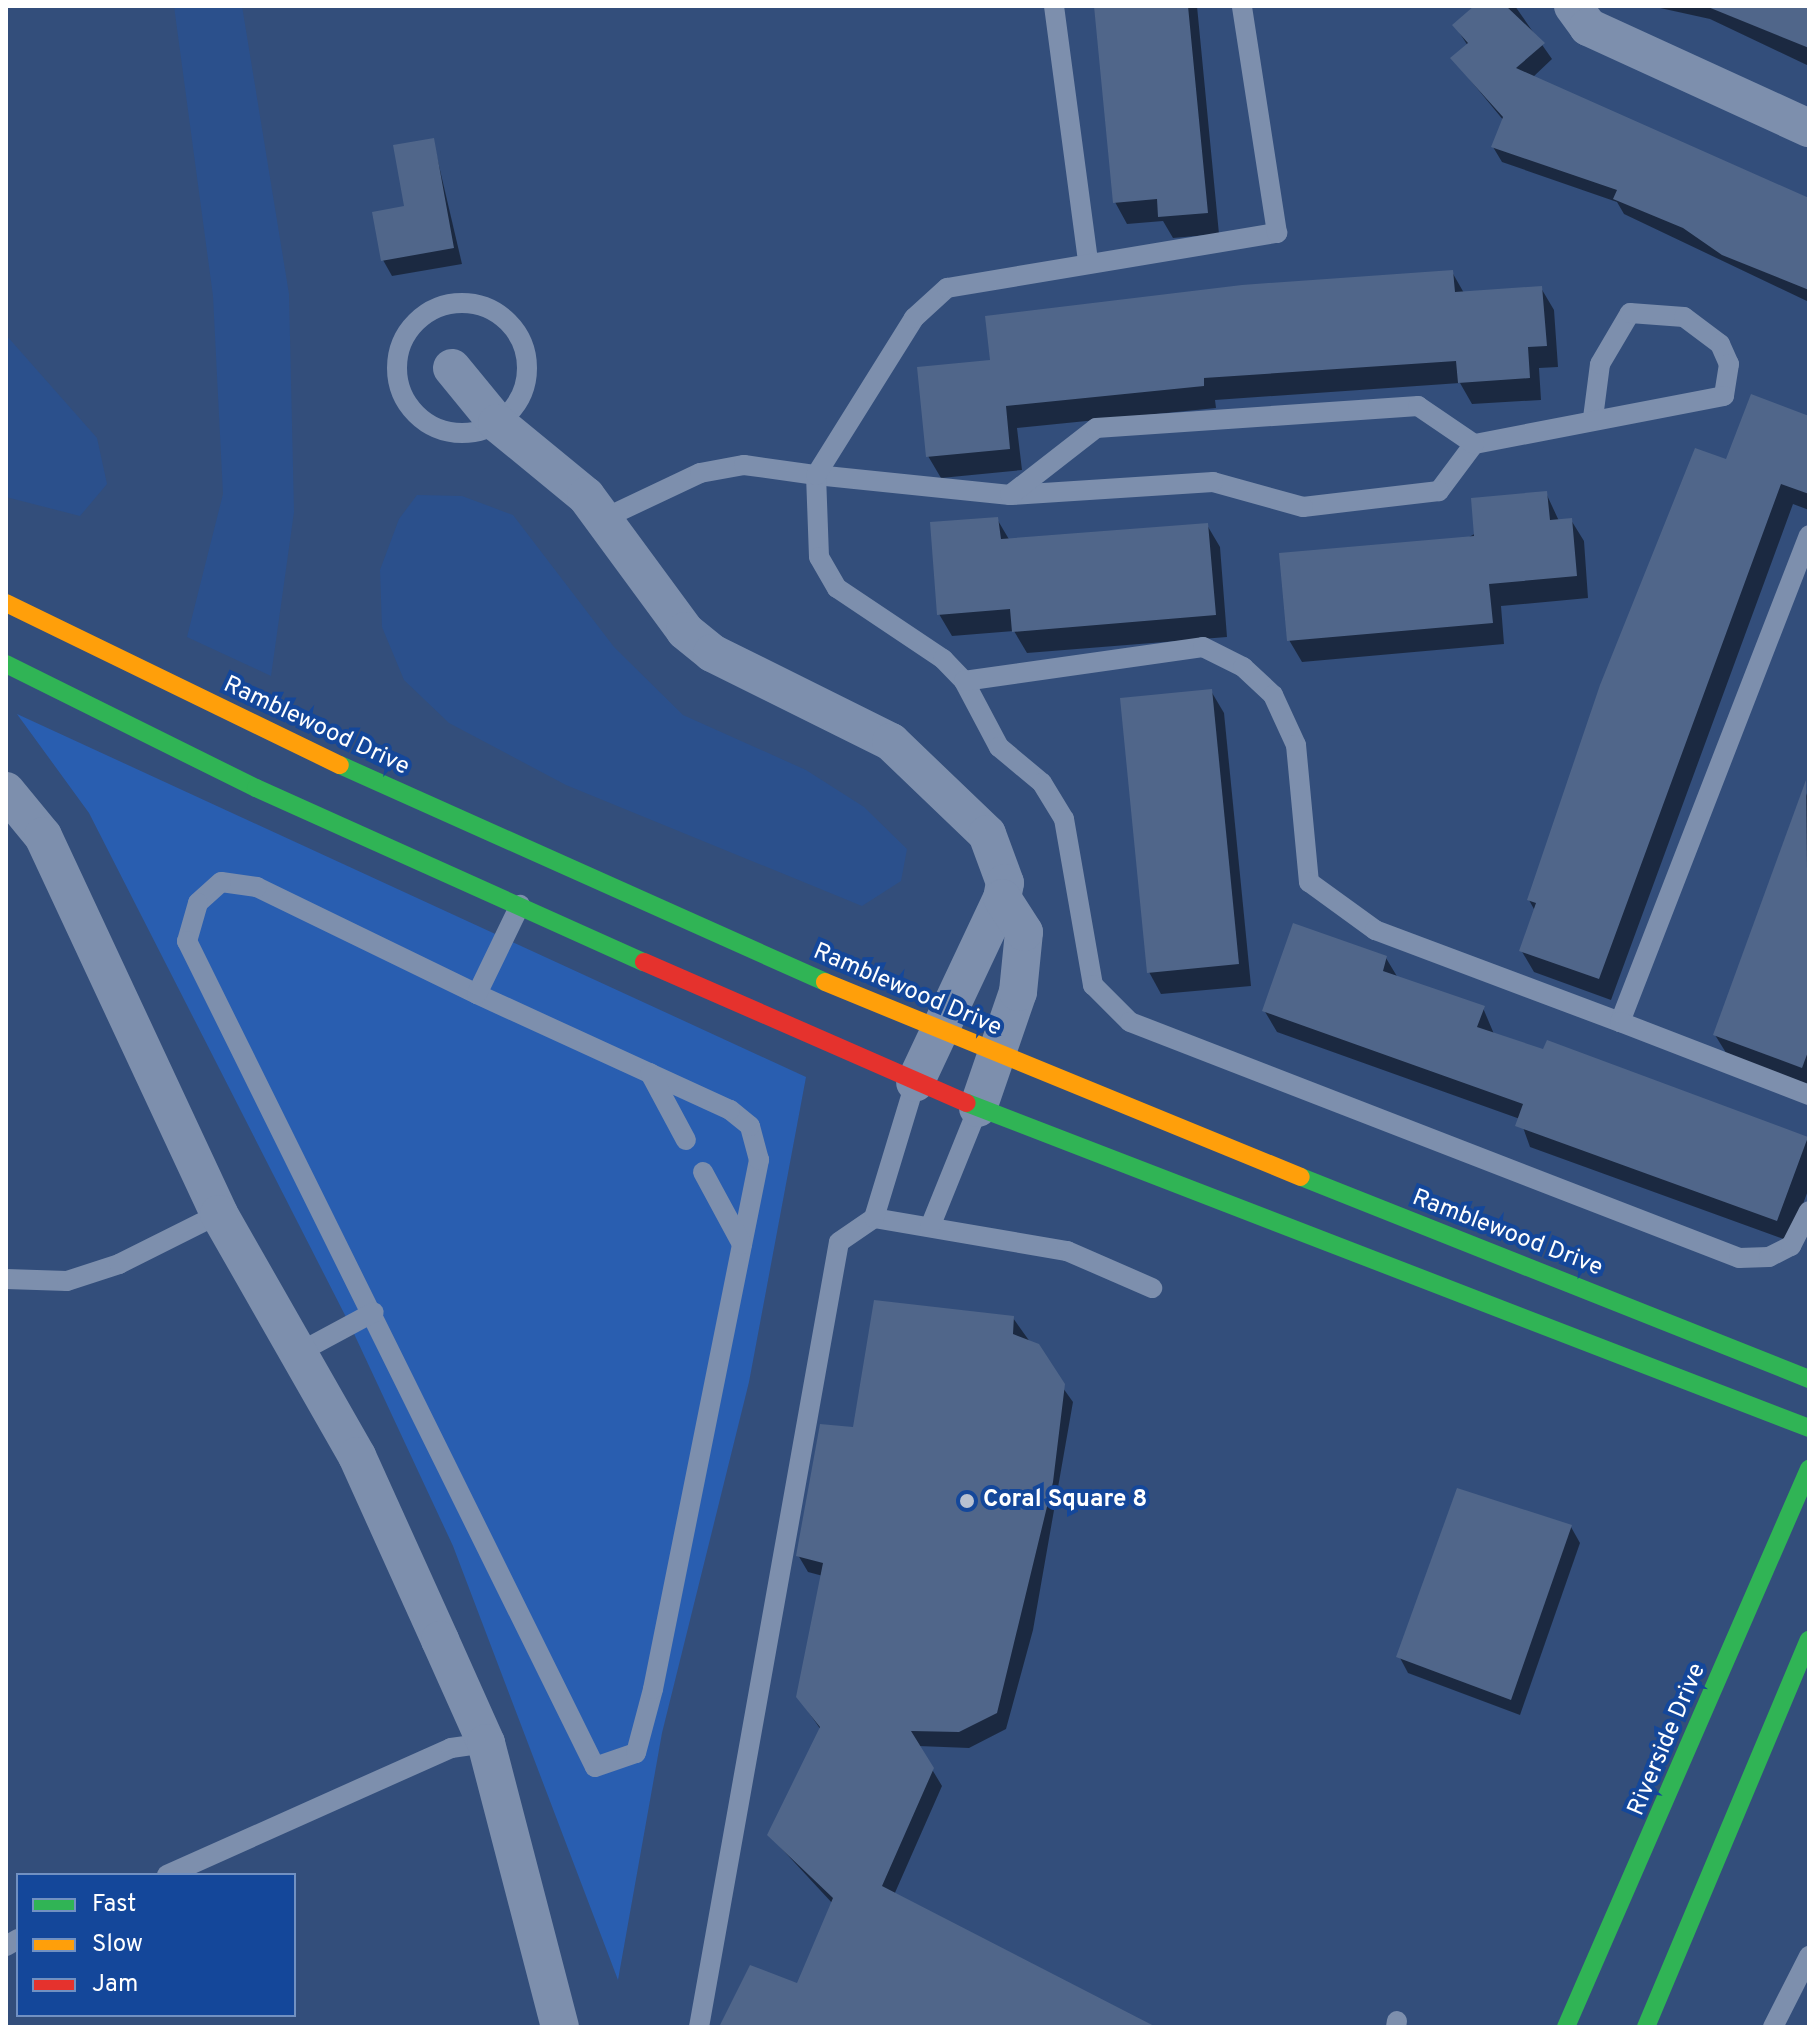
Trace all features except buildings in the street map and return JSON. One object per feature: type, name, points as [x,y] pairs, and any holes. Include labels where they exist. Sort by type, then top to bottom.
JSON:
[{"type":"street","points":[[1573,6],[1588,27],[1809,128]]},
{"type":"street","points":[[452,368],[497,423],[605,518],[685,631],[712,653],[891,742],[950,791],[987,834],[1005,883],[1002,898],[915,1083]]},
{"type":"street","name":"Ramblewood Drive","points":[[6,603],[271,734],[939,1033],[1809,1379]]},
{"type":"street","points":[[6,664],[256,788],[915,1083],[1809,1428]]},
{"type":"street","points":[[6,791],[43,836],[219,1214],[357,1456],[486,1743],[560,2027]]},
{"type":"street","points":[[978,1108],[1018,992],[1024,932],[1002,898]]},
{"type":"street","name":"Riverside Drive","points":[[1566,2027],[1809,1469]]},
{"type":"street","points":[[1646,2027],[1809,1640]]},
{"type":"lane","points":[[1054,6],[1088,261]]},
{"type":"lane","points":[[1242,6],[1277,233],[1088,261],[947,288],[914,318],[816,475],[819,557],[837,588],[964,681],[983,726],[1042,783],[1064,819],[1093,985],[1130,1022],[1739,1258],[1791,1246],[1809,1211]]},
{"type":"lane","points":[[462,302],[512,326],[527,377],[497,423],[443,431],[412,410],[397,358],[427,313],[462,302]]},
{"type":"lane","points":[[605,518],[700,473],[744,465],[1010,495],[1213,482],[1303,507],[1439,491],[1474,444],[1593,418],[1724,396],[1729,364],[1720,344],[1684,317],[1630,313],[1600,364],[1593,418]]},
{"type":"lane","points":[[1010,495],[1096,428],[1418,406],[1474,444]]},
{"type":"lane","points":[[1620,1022],[1809,535]]},
{"type":"lane","points":[[964,681],[1203,647],[1243,667],[1273,695],[1296,745],[1309,882],[1375,930],[1809,1095]]},
{"type":"lane","points":[[221,882],[257,887],[477,994],[650,1073],[750,1126],[759,1160],[636,1753],[595,1767],[374,1312],[187,941],[198,903],[221,882]]},
{"type":"lane","points":[[477,994],[520,905]]},
{"type":"lane","points":[[650,1073],[686,1140]]},
{"type":"lane","points":[[699,2027],[839,1242],[874,1218],[915,1083]]},
{"type":"lane","points":[[930,1227],[978,1108]]},
{"type":"lane","points":[[703,1172],[742,1244]]},
{"type":"lane","points":[[8,1285],[67,1281],[119,1264],[219,1214]]},
{"type":"lane","points":[[874,1218],[1067,1251],[1152,1288]]},
{"type":"lane","points":[[298,1353],[374,1312]]},
{"type":"lane","points":[[171,1873],[451,1748],[486,1743]]},
{"type":"lane","points":[[1773,2027],[1809,1956]]},
{"type":"shaded area","points":[[174,6],[242,6],[289,294],[294,512],[271,676],[187,637],[223,494],[213,296]]},
{"type":"shaded area","points":[[6,335],[97,438],[107,484],[80,516],[6,497]]},
{"type":"shaded area","points":[[417,495],[462,496],[513,515],[614,647],[683,715],[806,770],[864,807],[907,849],[901,881],[862,906],[566,785],[449,723],[404,680],[382,627],[380,570],[399,519]]},
{"type":"shaded area","points":[[17,714],[806,1077],[749,1382],[662,1733],[618,1980],[453,1546],[349,1323],[89,813]]},
{"type":"traffic: fast","points":[[6,664],[256,788],[644,962]]},
{"type":"traffic: fast","points":[[340,765],[825,982]]},
{"type":"traffic: fast","points":[[967,1103],[1809,1428]]},
{"type":"traffic: fast","points":[[1301,1177],[1809,1379]]},
{"type":"traffic: fast","points":[[1566,2027],[1809,1469]]},
{"type":"traffic: fast","points":[[1646,2027],[1809,1640]]},
{"type":"traffic: slow","points":[[6,603],[340,765]]},
{"type":"traffic: slow","points":[[825,982],[1301,1177]]},
{"type":"traffic: jam","points":[[644,962],[967,1103]]},
{"type":"place","name":"Coral Square 8","points":[[967,1501]]}]
